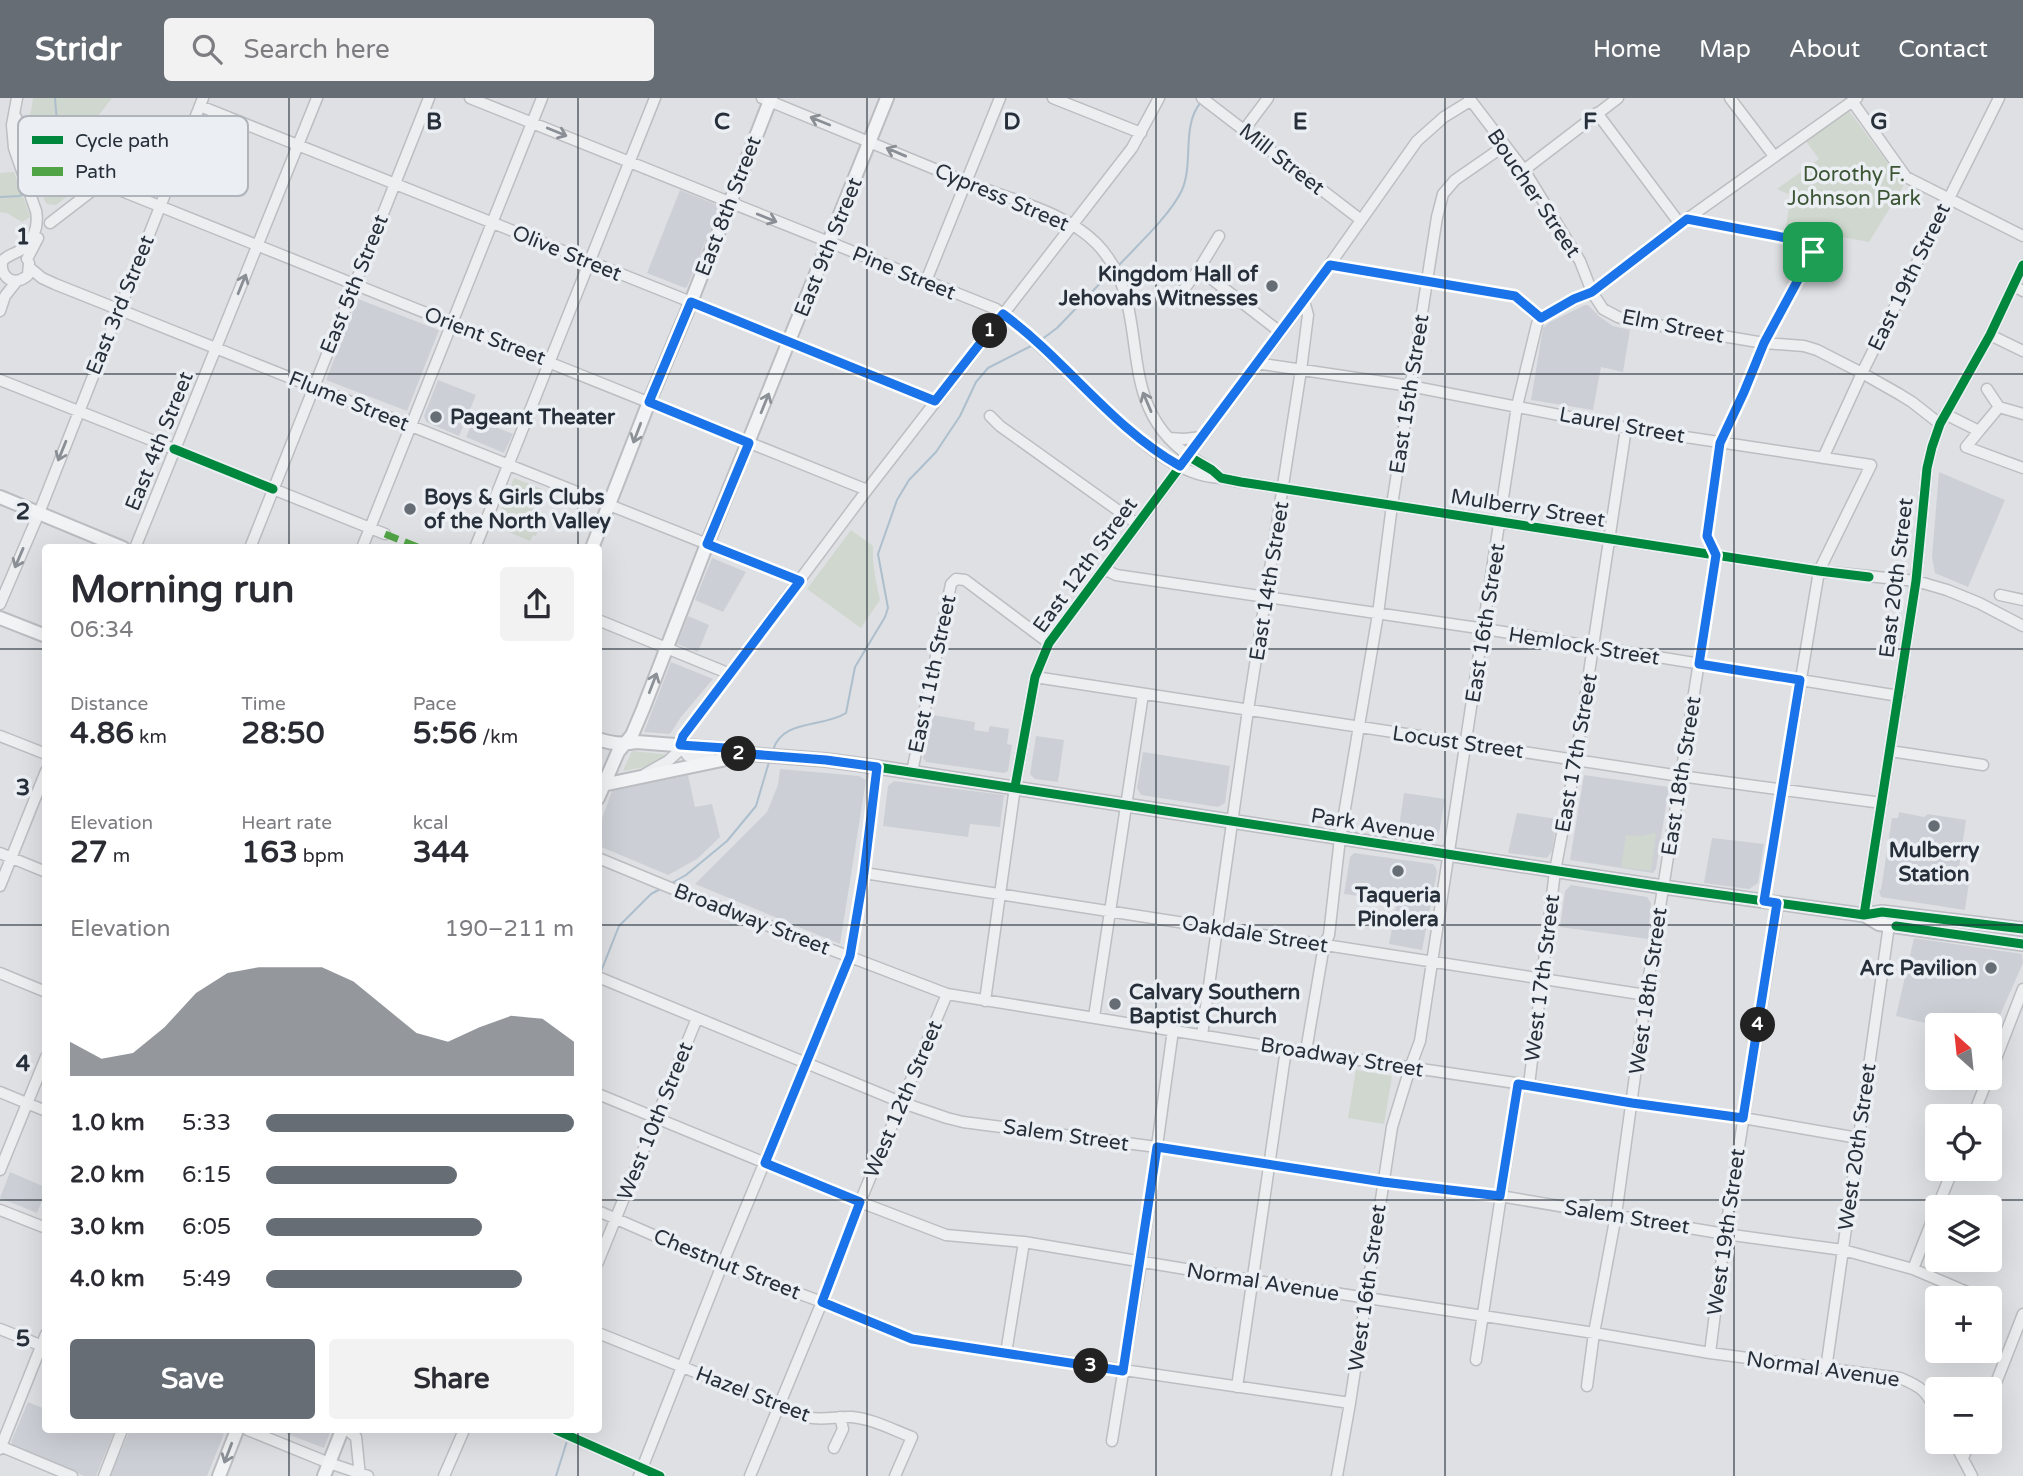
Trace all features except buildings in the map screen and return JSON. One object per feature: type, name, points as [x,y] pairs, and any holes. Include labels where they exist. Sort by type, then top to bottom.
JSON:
[{"type":"main road","name":"East 9th Street","points":[[602,783],[618,752],[632,735],[887,98]]},
{"type":"main road","name":"East 8th Street","points":[[594,544],[691,302],[767,99]]},
{"type":"main road","points":[[0,497],[113,544]]},
{"type":"main road","points":[[0,618],[42,634]]},
{"type":"main road","name":"Park Avenue","points":[[602,741],[625,745],[637,743],[725,748],[737,753],[877,767],[1663,887],[1864,915],[1882,912],[2023,929]]},
{"type":"main road","points":[[602,785],[722,760],[737,753]]},
{"type":"main road","name":"Park Avenue","points":[[1864,915],[1880,924],[2023,944]]},
{"type":"main road","points":[[219,1476],[235,1433]]},
{"type":"main road","points":[[324,1476],[344,1433]]},
{"type":"street","points":[[17,98],[12,125],[14,148],[18,158]]},
{"type":"street","name":"East 4th Street","points":[[137,544],[317,98]]},
{"type":"street","name":"East 5th Street","points":[[252,544],[429,98]]},
{"type":"street","name":"Pine Street","points":[[470,98],[1003,314],[1148,446],[1180,466],[1207,477],[1221,478]]},
{"type":"street","points":[[364,544],[542,98]]},
{"type":"street","points":[[477,544],[655,98]]},
{"type":"street","points":[[926,281],[1000,98]]},
{"type":"street","points":[[1053,98],[1141,133]]},
{"type":"street","points":[[638,778],[679,751],[683,736],[867,490],[1132,148],[1159,98]]},
{"type":"street","points":[[1244,130],[1268,98]]},
{"type":"street","points":[[1524,170],[1618,98]]},
{"type":"street","points":[[1730,98],[1774,156]]},
{"type":"street","name":"East 19th Street","points":[[1823,458],[1862,373],[1999,98]]},
{"type":"street","name":"Cypress Street","points":[[767,99],[965,182],[1059,217],[1098,245],[1121,280],[1129,306],[1136,365],[1144,397],[1158,424],[1188,456]]},
{"type":"street","name":"Mill Street","points":[[1206,100],[1361,220]]},
{"type":"street","name":"Boucher Street","points":[[1469,100],[1524,170],[1580,261],[1592,292]]},
{"type":"street","name":"East 12th Street","points":[[1015,788],[1035,677],[1049,643],[1304,301],[1417,141],[1444,117],[1469,100]]},
{"type":"street","points":[[1330,265],[1515,296],[1541,318],[1592,292],[1774,156],[1854,100],[1906,177],[2023,236]]},
{"type":"street","name":"Olive Street","points":[[201,102],[233,116]]},
{"type":"street","points":[[1597,113],[1684,222]]},
{"type":"street","name":"Olive Street","points":[[248,123],[393,184],[935,401]]},
{"type":"street","name":"East 15th Street","points":[[1306,1051],[1324,945],[1329,934],[1340,838],[1378,614],[1392,505],[1437,217],[1443,194],[1455,180],[1504,146]]},
{"type":"street","points":[[0,311],[5,296],[28,275],[29,264],[43,224],[43,214],[34,196]]},
{"type":"street","name":"Orient Street","points":[[50,223],[85,196]]},
{"type":"street","name":"Orient Street","points":[[136,196],[867,490]]},
{"type":"street","name":"East 3rd Street","points":[[0,604],[164,196]]},
{"type":"street","points":[[19,281],[7,279],[1,262],[31,241],[36,230],[36,202]]},
{"type":"street","name":"East 18th Street","points":[[1663,887],[1716,555],[1707,536],[1720,443],[1764,343],[1813,252],[1813,246],[1808,242],[1684,222]]},
{"type":"street","points":[[1176,300],[1219,236]]},
{"type":"street","points":[[17,253],[29,264]]},
{"type":"street","name":"Flume Street","points":[[29,264],[42,278],[55,284],[800,581]]},
{"type":"street","name":"East 20th Street","points":[[1864,915],[1916,582],[1927,468],[1940,424],[2018,288],[2023,265]]},
{"type":"street","points":[[1199,269],[1280,332]]},
{"type":"street","name":"Flume Street","points":[[19,281],[55,284]]},
{"type":"street","name":"Elm Street","points":[[1592,292],[1604,309],[1618,317],[1764,343]]},
{"type":"street","name":"East 14th Street","points":[[1202,1035],[1248,710],[1301,370],[1308,315],[1304,301]]},
{"type":"street","name":"East 16th Street","points":[[1448,855],[1485,629],[1517,406],[1532,340],[1541,318]]},
{"type":"street","points":[[1990,335],[2023,351]]},
{"type":"street","points":[[1764,343],[1804,346],[1817,350],[1912,402],[1940,424]]},
{"type":"street","name":"Laurel Street","points":[[1256,363],[1410,386],[1626,428],[1871,465],[1819,571]]},
{"type":"street","points":[[0,380],[174,449]]},
{"type":"street","points":[[1987,389],[1999,407],[2023,414]]},
{"type":"street","points":[[1999,407],[1966,447],[2023,468]]},
{"type":"street","points":[[1945,414],[1979,431]]},
{"type":"street","points":[[990,416],[1000,426],[1137,524]]},
{"type":"street","name":"East 17th Street","points":[[1555,871],[1576,759],[1626,428]]},
{"type":"street","points":[[1169,438],[1202,437]]},
{"type":"street","name":"Mulberry Street","points":[[1188,456],[1221,478],[1241,482],[1819,571],[1916,582],[1967,598],[2023,626]]},
{"type":"street","points":[[273,489],[385,534]]},
{"type":"street","name":"Hemlock Street","points":[[1104,569],[1116,575],[1485,629],[1899,696]]},
{"type":"street","points":[[1771,902],[1783,791],[1819,571]]},
{"type":"street","name":"East 11th Street","points":[[912,772],[951,584],[956,579],[965,580],[1049,643]]},
{"type":"street","points":[[2000,595],[2023,600]]},
{"type":"street","points":[[602,622],[730,674]]},
{"type":"street","name":"Locust Street","points":[[1035,677],[1680,776],[1882,803]]},
{"type":"street","points":[[1094,1017],[1143,694]]},
{"type":"street","points":[[0,736],[42,752]]},
{"type":"street","points":[[680,745],[684,753],[691,757],[722,760]]},
{"type":"street","points":[[1890,751],[1983,765]]},
{"type":"street","points":[[641,1472],[681,1366],[850,956],[864,873],[877,767]]},
{"type":"street","points":[[0,886],[42,781]]},
{"type":"street","points":[[985,1000],[1015,788]]},
{"type":"street","points":[[0,853],[42,870]]},
{"type":"street","name":"West 16th Street","points":[[1337,1476],[1392,1127],[1420,1041],[1448,855]]},
{"type":"street","name":"Broadway Street","points":[[602,860],[947,994],[1858,1138]]},
{"type":"street","name":"West 17th Street","points":[[1530,1085],[1555,871]]},
{"type":"street","name":"Oakdale Street","points":[[864,873],[1646,995]]},
{"type":"street","name":"West 18th Street","points":[[1587,1386],[1616,1215],[1663,887]]},
{"type":"street","name":"West 19th Street","points":[[1710,1353],[1771,902]]},
{"type":"street","name":"West 20th Street","points":[[1826,1369],[1889,925]]},
{"type":"street","points":[[0,973],[42,990]]},
{"type":"street","name":"Salem Street","points":[[602,978],[903,1103],[963,1122],[1157,1147],[1383,1182],[1500,1196],[1725,1234],[1843,1250],[1913,1269],[1952,1286]]},
{"type":"street","points":[[2002,1043],[2023,989]]},
{"type":"street","name":"West 12th Street","points":[[750,1476],[947,994]]},
{"type":"street","name":"West 10th Street","points":[[602,1252],[697,1018]]},
{"type":"street","points":[[1112,1441],[1141,1262],[1173,1030]]},
{"type":"street","points":[[1237,1387],[1286,1049]]},
{"type":"street","points":[[0,1170],[42,1067]]},
{"type":"street","name":"West 17th Street","points":[[1476,1360],[1518,1084]]},
{"type":"street","points":[[0,1092],[42,1109]]},
{"type":"street","name":"Normal Avenue","points":[[602,1096],[946,1235],[1024,1242],[1710,1353],[1900,1378],[1920,1386],[1925,1392]]},
{"type":"street","points":[[0,1210],[42,1226]]},
{"type":"street","name":"Chestnut Street","points":[[602,1213],[722,1265],[912,1339],[1350,1404]]},
{"type":"street","points":[[1913,1269],[1925,1238]]},
{"type":"street","points":[[1006,1353],[1024,1242]]},
{"type":"street","points":[[1998,1377],[2023,1314]]},
{"type":"street","points":[[0,1329],[42,1347]]},
{"type":"street","name":"Hazel Street","points":[[602,1335],[816,1419],[853,1418],[912,1437],[895,1476]]},
{"type":"street","points":[[42,1349],[0,1447],[72,1476]]},
{"type":"street","points":[[834,1448],[843,1429],[840,1418]]},
{"type":"street","points":[[104,1476],[121,1433]]},
{"type":"street","points":[[255,1433],[362,1476]]},
{"type":"street","points":[[350,1433],[356,1437],[362,1476]]},
{"type":"street","points":[[443,1476],[463,1433]]},
{"type":"street","points":[[563,1433],[641,1472],[660,1476]]},
{"type":"street","points":[[1961,1454],[1972,1476]]},
{"type":"street","points":[[1963,1458],[1965,1454]]},
{"type":"shaded area","points":[[680,190],[720,206],[685,288],[647,273]]},
{"type":"shaded area","points":[[358,299],[439,330],[407,411],[326,380]]},
{"type":"shaded area","points":[[1585,305],[1613,326],[1630,330],[1623,372],[1601,367],[1593,410],[1531,400],[1543,328]]},
{"type":"shaded area","points":[[438,380],[476,395],[459,436],[426,422],[424,416]]},
{"type":"shaded area","points":[[474,419],[513,434],[504,453],[466,437]]},
{"type":"shaded area","points":[[1939,472],[2005,500],[1968,587],[1935,573],[1932,557]]},
{"type":"shaded area","points":[[712,558],[746,572],[723,612],[695,600]]},
{"type":"shaded area","points":[[688,616],[709,625],[698,652],[677,644]]},
{"type":"shaded area","points":[[671,662],[713,679],[670,734],[644,732]]},
{"type":"shaded area","points":[[933,715],[975,722],[974,730],[988,732],[990,726],[1009,729],[1007,744],[1012,745],[1008,771],[1004,773],[926,762],[923,758]]},
{"type":"shaded area","points":[[1036,736],[1064,740],[1058,782],[1035,779],[1030,774]]},
{"type":"shaded area","points":[[1143,752],[1230,766],[1225,803],[1218,807],[1141,795],[1137,788]]},
{"type":"shaded area","points":[[780,769],[859,776],[866,780],[840,944],[695,884],[767,812],[778,785]]},
{"type":"shaded area","points":[[688,775],[695,807],[712,804],[720,837],[697,859],[668,875],[602,847],[602,819],[612,791]]},
{"type":"shaded area","points":[[1584,775],[1669,787],[1656,869],[1653,873],[1570,860]]},
{"type":"shaded area","points":[[894,781],[1004,795],[1000,827],[970,824],[968,837],[883,826],[888,786]]},
{"type":"shaded area","points":[[1404,793],[1445,799],[1438,839],[1398,834]]},
{"type":"shaded area","points":[[1899,812],[1966,820],[1958,874],[1970,876],[1965,910],[1881,897],[1879,890],[1892,818],[1898,818]]},
{"type":"shaded area","points":[[1517,813],[1557,819],[1552,851],[1547,858],[1508,853]]},
{"type":"shaded area","points":[[1712,838],[1764,844],[1758,883],[1749,889],[1704,883]]},
{"type":"shaded area","points":[[1354,853],[1433,864],[1436,868],[1422,950],[1389,944],[1397,901],[1344,894],[1350,857]]},
{"type":"shaded area","points":[[1571,885],[1647,897],[1651,903],[1648,939],[1560,927],[1565,891]]},
{"type":"shaded area","points":[[1914,938],[2022,954],[2023,963],[2001,1013],[1925,1013],[1925,1023],[1896,1016]]},
{"type":"shaded area","points":[[10,1172],[42,1186],[42,1200],[37,1213],[0,1198]]},
{"type":"shaded area","points":[[28,1402],[42,1408],[42,1433],[114,1433],[96,1476],[84,1476],[14,1446],[11,1442]]},
{"type":"shaded area","points":[[129,1433],[224,1434],[207,1476],[110,1476]]},
{"type":"shaded area","points":[[285,1433],[330,1433],[324,1448]]},
{"type":"green space","points":[[33,98],[112,98],[98,116],[29,116]]},
{"type":"green space","name":"Dorothy F. Johnson Park","points":[[1849,111],[1904,185],[1869,242],[1786,226],[1791,195],[1777,189],[1819,159],[1806,141]]},
{"type":"green space","points":[[14,172],[18,196],[23,196],[30,217],[22,222],[0,212],[0,173]]},
{"type":"green space","points":[[43,196],[67,196],[56,205],[47,204]]},
{"type":"green space","points":[[514,478],[542,489],[531,516],[542,521],[536,536],[533,535],[530,541],[494,526]]},
{"type":"green space","points":[[851,530],[873,546],[880,600],[861,628],[807,589]]},
{"type":"green space","points":[[632,751],[672,755],[656,765],[623,771]]},
{"type":"green space","points":[[1656,833],[1651,871],[1621,867],[1626,835]]},
{"type":"green space","points":[[1356,1070],[1392,1076],[1384,1124],[1348,1118]]},
{"type":"waterway","points":[[55,98],[56,116]]},
{"type":"waterway","points":[[1119,265],[1162,219],[1182,190],[1191,122],[1201,102]]},
{"type":"waterway","points":[[0,197],[19,196]]},
{"type":"waterway","points":[[1041,340],[1057,328],[1112,271]]},
{"type":"waterway","points":[[773,750],[785,733],[846,713],[855,667],[888,608],[878,554],[897,500],[909,480],[936,452],[960,416],[976,382],[988,368],[1033,345]]},
{"type":"waterway","points":[[670,884],[686,875],[727,841],[756,806],[769,762]]},
{"type":"waterway","points":[[602,969],[619,926],[651,894],[662,888]]},
{"type":"waterway","points":[[556,1476],[567,1441]]},
{"type":"marked path","points":[[385,534],[410,544]]},
{"type":"cycle path","points":[[1864,915],[1916,581],[1927,468],[1932,447],[1940,424],[1990,335],[2023,265]]},
{"type":"cycle path","points":[[174,449],[273,489]]},
{"type":"cycle path","points":[[1015,787],[1035,677],[1049,643],[1188,456],[1221,478],[1241,482],[1869,577]]},
{"type":"cycle path","points":[[877,767],[1663,887],[1864,915],[1882,912],[2023,929]]},
{"type":"cycle path","points":[[1896,926],[2023,944]]},
{"type":"cycle path","points":[[563,1433],[660,1476]]},
{"type":"place","name":"Kingdom Hall of Jehovahs Witnesses","points":[[1272,286]]},
{"type":"place","name":"Pageant Theater","points":[[436,417]]},
{"type":"place","name":"Boys & Girls Clubs of the North Valley","points":[[410,509]]},
{"type":"place","name":"Mulberry Station","points":[[1934,826]]},
{"type":"place","name":"Taqueria Pinolera","points":[[1398,871]]},
{"type":"place","name":"Arc Pavilion","points":[[1991,968]]},
{"type":"place","name":"Calvary Southern Baptist Church","points":[[1115,1004]]},
{"type":"route","points":[[1687,219],[1808,242],[1813,246],[1813,252],[1764,343],[1720,443],[1707,536],[1716,555],[1699,664],[1800,680],[1764,901],[1777,903],[1743,1118],[1518,1084],[1500,1196],[1383,1182],[1157,1147],[1123,1371],[912,1339],[822,1302],[860,1202],[765,1163],[850,956],[864,873],[877,767],[680,745],[683,736],[800,581],[707,544],[749,443],[649,402],[691,302],[935,401],[1003,314],[1028,334],[1127,429],[1180,466],[1330,265],[1515,296],[1541,318],[1592,292],[1687,219]]}]
